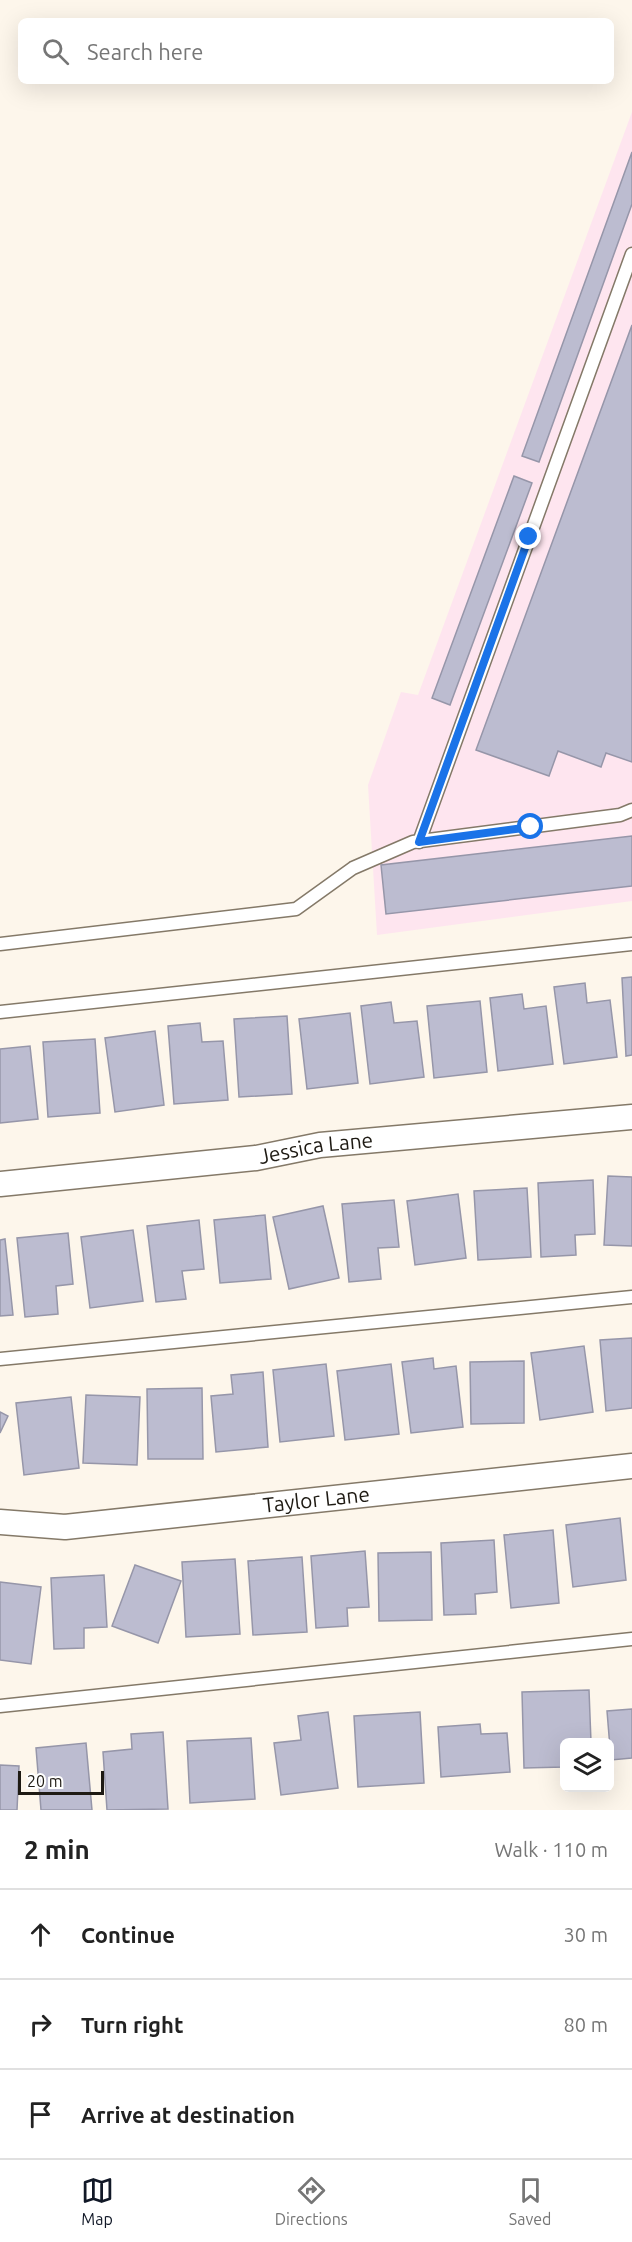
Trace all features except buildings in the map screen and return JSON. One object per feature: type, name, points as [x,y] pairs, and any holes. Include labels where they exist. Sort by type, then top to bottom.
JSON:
[{"type":"street","name":"Jessica Lane","points":[[0,1184],[256,1158],[320,1145],[632,1117]]},
{"type":"street","name":"Taylor Lane","points":[[0,1522],[65,1527],[632,1466]]},
{"type":"lane","points":[[419,842],[632,254]]},
{"type":"lane","points":[[0,944],[296,909],[353,868],[419,842],[620,814],[632,810]]},
{"type":"lane","points":[[0,1012],[632,944]]},
{"type":"lane","points":[[0,1359],[632,1297]]},
{"type":"lane","points":[[0,1706],[632,1639]]},
{"type":"shaded area","points":[[632,112],[632,901],[377,935],[368,785],[401,692],[418,695]]},
{"type":"route","points":[[529,537],[419,842],[531,827]]}]
